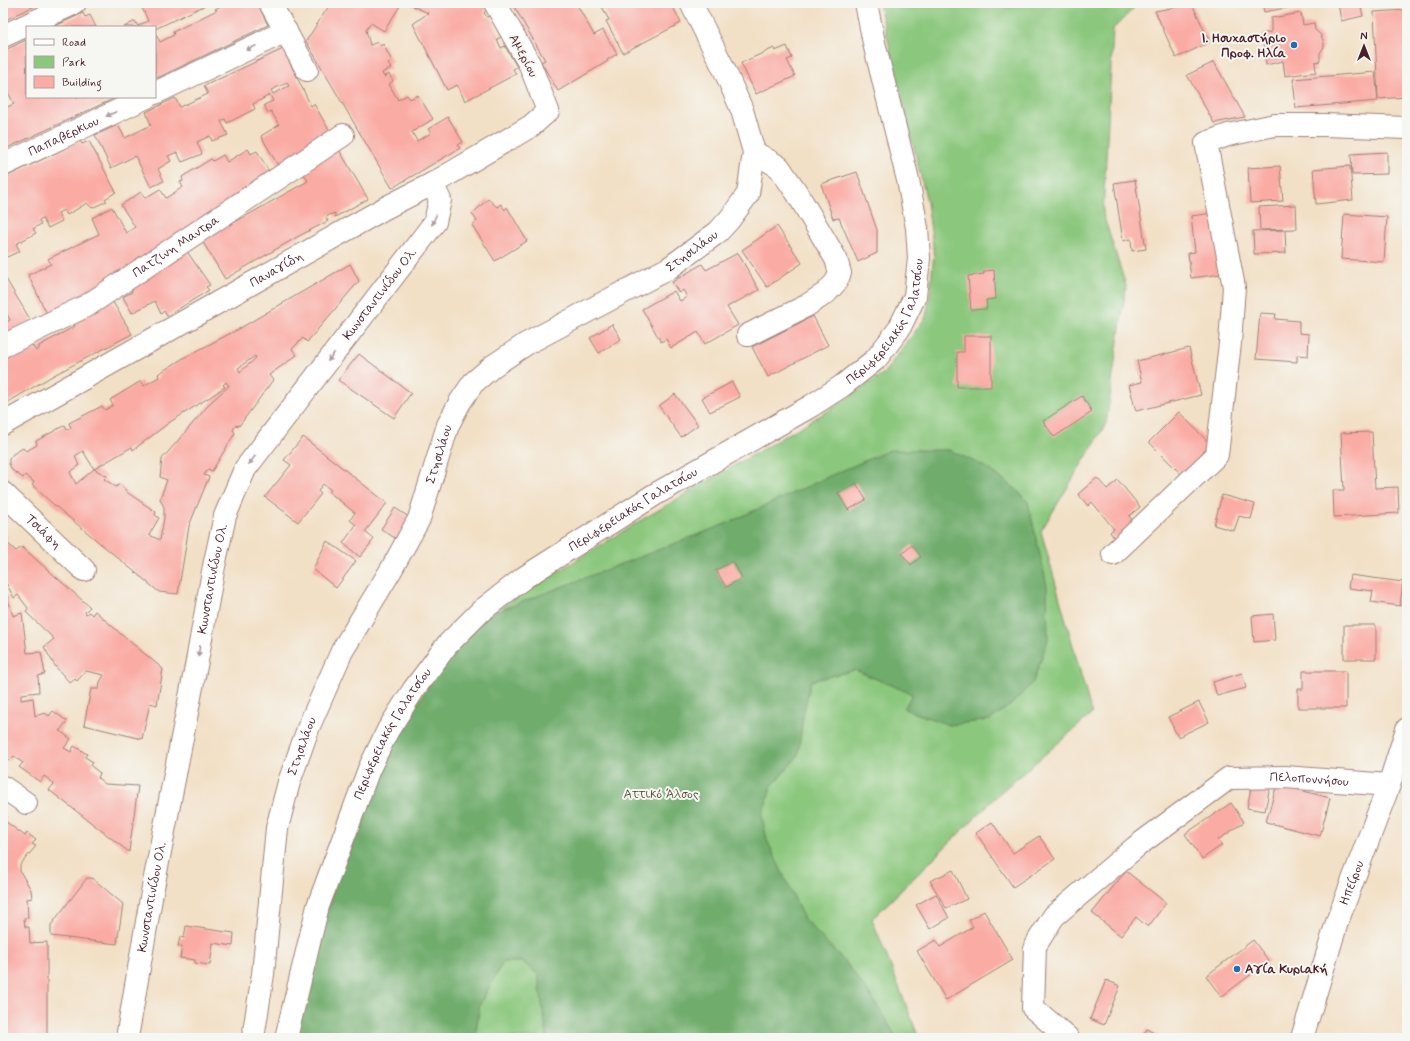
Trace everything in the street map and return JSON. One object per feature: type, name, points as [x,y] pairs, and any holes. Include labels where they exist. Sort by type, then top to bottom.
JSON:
[{"type":"street","points":[[3,36],[49,8],[75,3]]},
{"type":"street","points":[[270,3],[307,70]]},
{"type":"street","name":"Αμερίου","points":[[495,3],[530,65],[548,111]]},
{"type":"street","name":"Στησιλάου","points":[[254,1038],[263,974],[277,828],[289,782],[308,726],[342,651],[419,520],[448,424],[460,402],[473,383],[493,366],[526,344],[669,268],[718,232],[748,194],[754,152],[742,110],[724,69],[691,3]]},
{"type":"street","name":"Περιφερειακός Γαλατσίου","points":[[286,1038],[318,906],[369,769],[388,730],[414,689],[447,644],[482,611],[525,577],[577,543],[654,495],[811,406],[842,386],[876,359],[899,329],[915,296],[919,258],[917,228],[908,180],[874,43],[866,3]]},
{"type":"street","points":[[156,93],[286,31]]},
{"type":"street","name":"Παπαβερκιου","points":[[3,165],[145,98]]},
{"type":"street","name":"Παναγίδη","points":[[3,424],[378,212],[432,184],[531,126],[548,111]]},
{"type":"street","points":[[1113,554],[1217,455],[1230,344],[1234,286],[1206,143],[1228,135],[1275,125],[1407,128]]},
{"type":"street","name":"Πατζινη Μαντρα","points":[[3,346],[88,305],[343,135]]},
{"type":"street","points":[[748,335],[806,306],[826,292],[836,282],[840,273],[836,259],[788,180],[779,168],[754,152]]},
{"type":"street","name":"Κωνσταντινίδου Ολ.","points":[[127,1038],[151,898],[214,566],[225,516],[246,468],[435,222],[440,200],[432,184]]},
{"type":"street","name":"Τσιάφη","points":[[3,493],[84,570]]},
{"type":"street","name":"Ηπείρου","points":[[1302,1038],[1337,922],[1389,785],[1402,761],[1407,729]]},
{"type":"street","name":"Πελοποννήσου","points":[[1068,1038],[1033,1008],[1035,946],[1054,916],[1137,846],[1229,778],[1285,776],[1389,785]]},
{"type":"street","points":[[3,787],[26,803]]},
{"type":"green space","name":"Αττικό Άλσος","points":[[879,3],[1139,3],[1113,29],[1103,214],[1126,286],[1106,424],[1041,531],[1092,714],[1002,791],[872,919],[919,1038],[295,1038],[488,615],[643,519],[836,406],[884,373],[926,317],[934,253],[927,202]]},
{"type":"green space","name":"Αττικό Άλσος","points":[[890,450],[949,450],[986,467],[1016,489],[1028,502],[1047,586],[1048,640],[1033,682],[1014,702],[990,720],[949,725],[904,709],[912,694],[855,670],[811,681],[803,716],[798,756],[771,787],[762,816],[767,840],[804,919],[847,964],[873,999],[897,1038],[547,1038],[538,975],[523,962],[503,962],[480,1004],[475,1038],[295,1038],[322,919],[376,774],[405,722],[450,651],[488,615],[723,525]]},
{"type":"building","points":[[3,3],[41,3],[3,21]]},
{"type":"building","points":[[140,3],[210,3],[156,29],[156,26],[138,26],[148,21]]},
{"type":"building","points":[[220,3],[257,3],[268,25],[156,79],[156,35],[160,42],[174,35],[173,32],[217,10],[215,9],[221,6]]},
{"type":"building","points":[[331,3],[402,3],[384,31],[371,23],[366,30],[370,45],[378,42],[381,46],[383,44],[392,61],[388,64],[391,68],[382,73],[384,77],[389,74],[393,81],[389,84],[398,100],[407,95],[410,99],[418,95],[433,119],[412,132],[417,141],[431,133],[428,129],[448,117],[463,142],[458,145],[460,148],[392,188],[306,41]]},
{"type":"building","points":[[413,3],[483,3],[486,10],[484,13],[487,17],[490,16],[501,37],[497,39],[501,48],[505,46],[517,67],[513,69],[516,74],[465,101],[457,85],[447,90],[413,24],[428,13],[413,6]]},
{"type":"building","points":[[512,3],[576,3],[594,35],[603,30],[617,54],[558,91],[541,62],[545,60]]},
{"type":"building","points":[[600,3],[671,3],[681,23],[623,53],[606,21],[609,20]]},
{"type":"building","points":[[1262,3],[1308,3],[1308,4],[1264,12]]},
{"type":"building","points":[[1338,3],[1360,3],[1363,16],[1341,21]]},
{"type":"building","points":[[1192,4],[1210,42],[1176,58],[1155,11]]},
{"type":"building","points":[[1407,10],[1407,97],[1378,99],[1374,12]]},
{"type":"building","points":[[83,13],[85,17],[90,15],[96,26],[55,26]]},
{"type":"building","name":"Ι. Ησυχαστήριο Προφ. Ηλία","points":[[1301,13],[1303,25],[1314,23],[1315,30],[1321,35],[1324,47],[1320,53],[1320,61],[1315,62],[1316,72],[1285,76],[1283,61],[1266,65],[1262,34],[1271,32],[1271,18]]},
{"type":"building","points":[[135,21],[138,26],[126,26]]},
{"type":"building","points":[[26,40],[26,98],[115,98],[3,150],[3,109],[14,104],[7,90],[3,92],[3,51]]},
{"type":"building","points":[[787,46],[792,58],[787,60],[795,76],[756,94],[741,63],[774,48],[775,51]]},
{"type":"building","points":[[283,49],[311,106],[314,104],[329,130],[327,132],[330,136],[279,167],[261,136],[279,125],[271,111],[268,113],[264,105],[273,101],[270,95],[253,104],[255,109],[227,123],[225,119],[221,121],[228,135],[212,141],[210,136],[197,142],[202,154],[182,162],[177,152],[168,156],[171,161],[158,169],[164,181],[151,187],[135,156],[111,168],[95,135],[118,125],[125,138],[151,125],[146,112],[175,98],[180,107],[208,94],[204,86]],"holes":[[[287,83],[289,86],[273,94],[271,90]]]},
{"type":"building","points":[[1214,62],[1245,117],[1214,123],[1187,75]]},
{"type":"building","points":[[1375,72],[1378,101],[1296,108],[1293,79]]},
{"type":"building","points":[[80,140],[82,144],[89,141],[116,192],[105,199],[107,201],[92,208],[87,203],[67,215],[64,210],[58,213],[62,221],[48,228],[42,218],[39,220],[41,224],[33,229],[36,233],[16,244],[20,251],[7,257],[3,251],[3,178]]},
{"type":"building","points":[[338,148],[368,199],[335,217],[335,213],[329,215],[326,218],[328,221],[297,237],[225,279],[201,239],[227,220],[230,225],[308,181],[302,171]]},
{"type":"building","points":[[248,149],[251,154],[257,151],[270,173],[71,305],[48,316],[28,275],[51,264],[48,259],[99,234],[92,218],[112,207],[126,233],[135,227],[121,205],[141,192],[145,198],[160,189],[166,198],[183,187],[180,182],[183,181],[182,177],[211,159],[213,161],[223,155],[227,162]]},
{"type":"building","points":[[1387,152],[1387,174],[1352,175],[1351,154]]},
{"type":"building","points":[[1280,166],[1283,201],[1250,203],[1248,168]]},
{"type":"building","points":[[1350,166],[1353,200],[1316,204],[1313,169]]},
{"type":"building","points":[[857,172],[877,230],[877,253],[858,262],[839,218],[833,219],[821,184]]},
{"type":"building","points":[[1135,180],[1146,249],[1132,251],[1131,239],[1123,241],[1114,183]]},
{"type":"building","points":[[488,199],[497,207],[501,204],[505,210],[507,207],[527,241],[495,261],[472,225],[477,221],[472,214]]},
{"type":"building","points":[[1296,205],[1297,229],[1260,230],[1259,207]]},
{"type":"building","points":[[1214,213],[1221,274],[1191,278],[1188,253],[1195,252],[1191,216]]},
{"type":"building","points":[[1344,214],[1387,217],[1384,262],[1341,259]]},
{"type":"building","points":[[777,226],[802,263],[767,287],[742,250]]},
{"type":"building","points":[[1285,230],[1286,253],[1254,254],[1253,231]]},
{"type":"building","points":[[186,250],[210,285],[206,287],[209,290],[167,316],[164,311],[161,314],[155,301],[132,313],[123,297],[132,292],[129,287]]},
{"type":"building","points":[[738,253],[759,290],[727,307],[738,325],[705,344],[698,332],[671,348],[666,339],[661,342],[642,309],[674,291],[680,301],[687,297],[683,290],[679,293],[672,282],[702,264],[706,270]]},
{"type":"building","points":[[350,264],[359,281],[307,342],[303,338],[292,349],[297,355],[269,375],[273,380],[239,426],[236,425],[233,430],[235,433],[212,471],[208,469],[204,475],[209,477],[189,526],[178,594],[159,592],[54,505],[32,485],[34,482],[25,475],[23,478],[12,470],[9,464],[9,459],[13,454],[23,448],[26,451],[37,445],[36,441],[65,425],[67,430],[71,428],[69,423],[102,406],[105,410],[113,405],[110,400],[141,381],[144,386],[159,377],[158,374],[185,357],[237,330]],"holes":[[[255,356],[256,358],[240,372],[238,368]],[[226,382],[229,386],[212,401],[162,459],[160,477],[167,480],[160,499],[164,507],[164,518],[160,540],[149,535],[159,518],[155,515],[156,512],[128,493],[120,484],[116,487],[104,479],[107,476],[94,469],[132,447],[133,450],[170,422],[225,387],[223,385]],[[83,451],[94,469],[76,484],[70,472],[79,466],[75,456]]]},
{"type":"building","points":[[994,270],[996,299],[986,300],[987,309],[971,310],[968,276],[984,274],[984,271]]},
{"type":"building","points":[[3,274],[31,321],[3,335],[3,324],[10,320],[5,311],[3,311]]},
{"type":"building","points":[[111,299],[132,334],[54,375],[3,405],[3,356],[30,342],[36,351],[39,349],[39,346],[75,326],[73,322]]},
{"type":"building","points":[[1260,313],[1276,314],[1275,319],[1299,321],[1299,333],[1309,334],[1308,356],[1297,355],[1297,362],[1256,359]]},
{"type":"building","points":[[813,316],[828,345],[768,377],[752,347]]},
{"type":"building","points":[[612,324],[621,339],[599,353],[590,338]]},
{"type":"building","points":[[964,336],[991,336],[991,387],[957,387],[957,352],[964,352]]},
{"type":"building","points":[[1189,348],[1201,395],[1136,411],[1129,385],[1142,382],[1137,361]]},
{"type":"building","points":[[359,354],[411,393],[394,418],[338,380]]},
{"type":"building","points":[[732,382],[740,397],[710,412],[702,398]]},
{"type":"building","points":[[675,394],[698,425],[681,437],[659,406]]},
{"type":"building","points":[[1082,396],[1092,412],[1054,437],[1043,421]]},
{"type":"building","points":[[1179,412],[1213,447],[1183,476],[1149,442]]},
{"type":"building","points":[[1372,432],[1375,488],[1398,487],[1399,513],[1334,517],[1333,490],[1344,490],[1341,433]]},
{"type":"building","points":[[303,437],[387,503],[365,532],[374,539],[360,557],[343,543],[356,525],[350,520],[355,513],[329,492],[331,490],[323,484],[318,491],[321,494],[298,522],[265,497],[291,465],[284,460]]},
{"type":"building","points":[[1097,478],[1107,489],[1118,480],[1140,507],[1129,516],[1135,523],[1115,539],[1110,532],[1114,529],[1092,502],[1088,506],[1078,494]]},
{"type":"building","points":[[856,483],[866,500],[848,510],[838,493]]},
{"type":"building","points":[[1222,495],[1255,504],[1251,519],[1239,516],[1234,531],[1214,525]]},
{"type":"building","points":[[395,508],[412,519],[398,540],[381,529]]},
{"type":"building","points":[[3,533],[8,537],[4,540],[16,551],[22,547],[90,607],[85,612],[86,614],[89,612],[92,615],[95,611],[163,669],[157,705],[150,703],[142,739],[84,725],[91,689],[99,689],[100,682],[104,675],[86,671],[77,681],[75,679],[70,683],[55,666],[44,647],[54,639],[26,612],[28,608],[18,595],[14,598],[3,577]]},
{"type":"building","points":[[327,541],[356,561],[336,588],[313,569]]},
{"type":"building","points":[[912,545],[921,557],[911,565],[902,554]]},
{"type":"building","points":[[733,561],[742,578],[726,587],[716,570]]},
{"type":"building","points":[[1350,575],[1403,582],[1400,606],[1371,602],[1373,591],[1348,588]]},
{"type":"building","points":[[3,583],[13,616],[22,613],[27,653],[41,652],[45,674],[38,676],[39,692],[21,694],[21,700],[33,698],[35,716],[45,713],[49,716],[53,711],[67,721],[60,731],[71,739],[64,748],[71,752],[74,746],[87,754],[85,757],[93,762],[91,766],[100,773],[98,778],[105,784],[138,786],[129,852],[49,790],[54,784],[51,781],[44,776],[40,782],[19,767],[23,763],[14,756],[9,761],[3,756]]},
{"type":"building","points":[[1273,614],[1275,640],[1254,642],[1252,616]]},
{"type":"building","points":[[1344,625],[1376,625],[1376,659],[1344,659]]},
{"type":"building","points":[[1303,671],[1346,671],[1346,708],[1298,708],[1298,689],[1303,689]]},
{"type":"building","points":[[1242,673],[1246,688],[1217,696],[1213,682]]},
{"type":"building","points":[[1199,702],[1209,722],[1178,737],[1168,717]]},
{"type":"building","points":[[1252,783],[1270,786],[1265,811],[1247,808]]},
{"type":"building","points":[[1277,784],[1330,798],[1320,836],[1266,822]]},
{"type":"building","points":[[1231,803],[1244,822],[1218,840],[1222,845],[1202,859],[1185,834]]},
{"type":"building","points":[[3,814],[7,817],[5,821],[25,836],[27,833],[36,840],[32,844],[36,846],[20,865],[20,871],[31,890],[32,898],[27,899],[28,918],[24,919],[25,927],[29,927],[30,943],[47,942],[47,1038],[3,1038]]},
{"type":"building","points":[[992,822],[1013,853],[1039,836],[1055,859],[1013,887],[976,833]]},
{"type":"building","points":[[953,870],[967,899],[946,908],[930,881]]},
{"type":"building","points":[[1126,871],[1166,903],[1148,927],[1136,917],[1121,936],[1092,913]]},
{"type":"building","points":[[87,878],[92,878],[123,904],[117,944],[51,936],[51,925]]},
{"type":"building","points":[[936,894],[949,918],[930,929],[916,905]]},
{"type":"building","points":[[984,911],[1013,960],[946,1000],[917,951],[936,940],[940,947],[973,927],[969,920]]},
{"type":"building","points":[[186,926],[234,933],[233,946],[213,943],[210,965],[195,963],[195,960],[180,958],[182,946],[178,946],[180,937],[184,938]]},
{"type":"building","name":"Αγία Κυριακή","points":[[1253,940],[1269,961],[1221,997],[1206,976]]},
{"type":"building","points":[[1106,980],[1120,986],[1104,1025],[1090,1019]]},
{"type":"building","points":[[1147,1029],[1162,1038],[1141,1038]]},
{"type":"place","name":"Ι. Ησυχαστήριο Προφ. Ηλία","points":[[1294,45]]},
{"type":"place","name":"Αγία Κυριακή","points":[[1237,969]]}]
